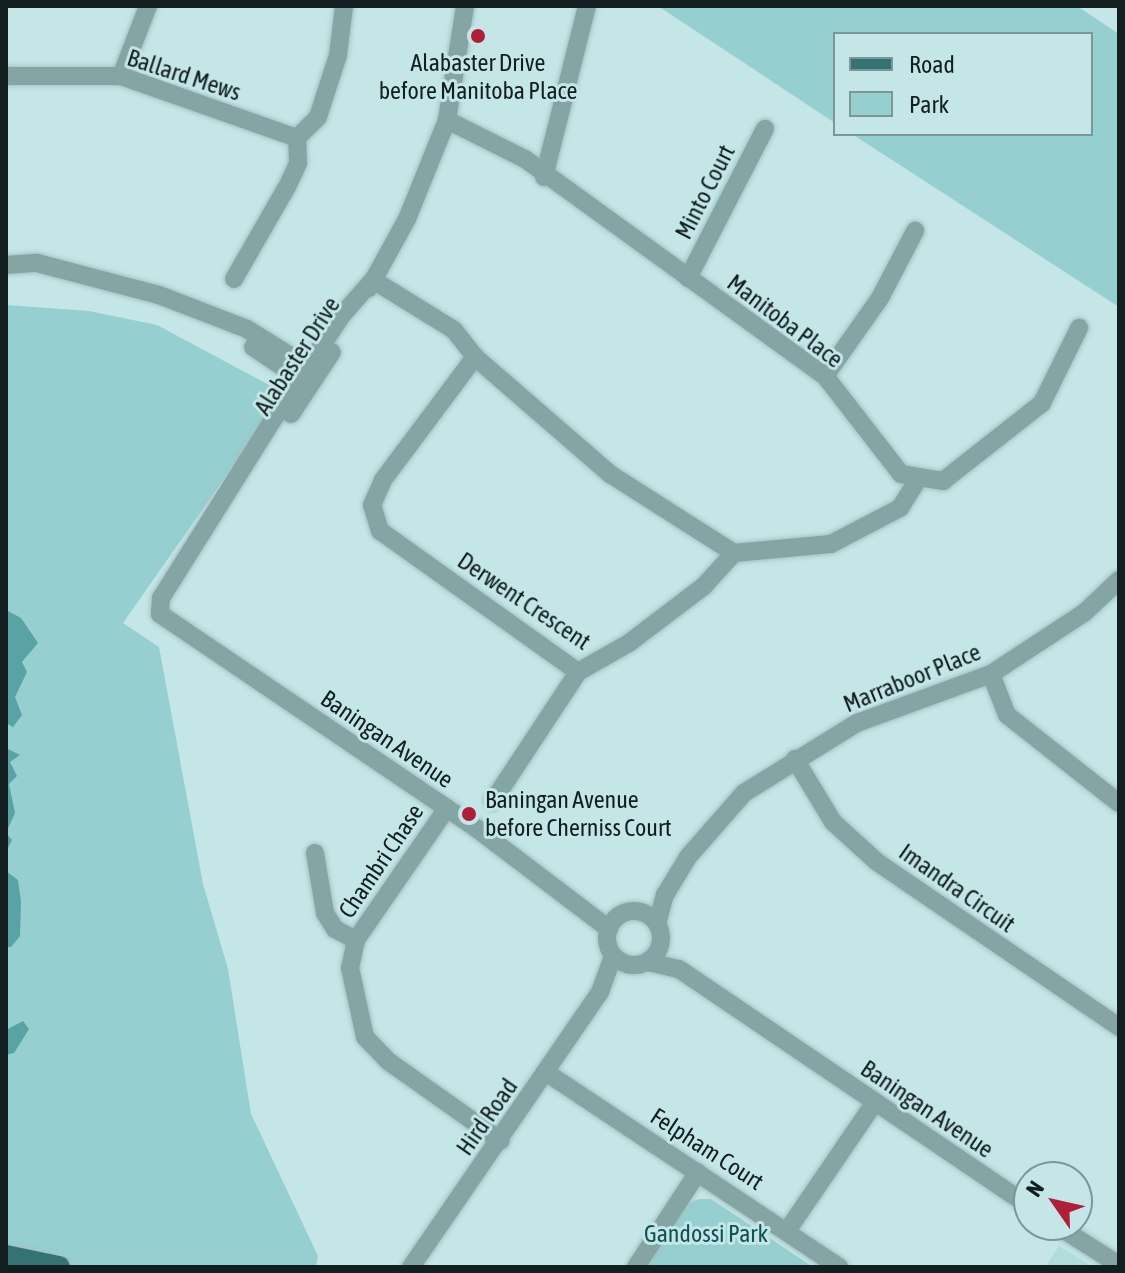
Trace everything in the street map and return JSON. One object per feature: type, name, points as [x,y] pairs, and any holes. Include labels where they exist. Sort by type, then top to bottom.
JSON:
[{"type":"main road","points":[[6,1256],[59,1267]]},
{"type":"street","points":[[121,76],[148,6]]},
{"type":"street","points":[[234,279],[298,163],[297,138],[318,117],[338,55],[344,6]]},
{"type":"street","name":"Alabaster Drive","points":[[160,614],[161,598],[373,280],[407,219],[447,120],[465,6]]},
{"type":"street","points":[[544,177],[587,6]]},
{"type":"street","name":"Ballard Mews","points":[[6,76],[121,76],[297,138]]},
{"type":"street","name":"Manitoba Place","points":[[447,120],[525,159],[544,177],[825,376],[901,474],[919,477]]},
{"type":"street","name":"Minto Court","points":[[688,278],[765,129]]},
{"type":"street","points":[[825,376],[880,298],[915,231]]},
{"type":"street","points":[[6,265],[37,263],[115,280],[247,329],[309,376]]},
{"type":"street","points":[[373,280],[454,330],[475,357],[610,474],[734,553],[831,544],[900,508],[919,477],[943,481],[1042,403],[1079,328]]},
{"type":"street","name":"Derwent Crescent","points":[[475,357],[383,480],[372,505],[380,531],[578,672],[629,643],[704,586],[734,553]]},
{"type":"street","name":"Marraboor Place","points":[[639,964],[659,933],[665,895],[688,857],[744,793],[857,723],[991,674],[1084,613],[1119,580]]},
{"type":"street","name":"Baningan Avenue","points":[[160,614],[447,808],[586,907],[659,933],[679,969],[1013,1195]]},
{"type":"street","points":[[493,801],[578,672]]},
{"type":"street","points":[[991,674],[1007,715],[1119,803]]},
{"type":"street","name":"Imandra Circuit","points":[[795,759],[833,822],[877,862],[1119,1027]]},
{"type":"street","name":"Chambri Chase","points":[[447,808],[356,940],[350,968],[365,1037],[388,1061],[501,1141]]},
{"type":"street","name":"Chambri Chase","points":[[315,853],[325,913],[335,929],[356,940]]},
{"type":"street","name":"Marraboor Place","points":[[621,919],[665,895]]},
{"type":"street","points":[[613,956],[621,919]]},
{"type":"street","name":"Baningan Avenue","points":[[613,956],[639,964],[679,969]]},
{"type":"street","name":"Hird Road","points":[[411,1267],[501,1141],[600,992],[613,956]]},
{"type":"street","name":"Hird Road","points":[[600,992],[639,964]]},
{"type":"street","name":"Felpham Court","points":[[547,1073],[839,1267]]},
{"type":"street","points":[[787,1231],[875,1102]]},
{"type":"street","points":[[636,1267],[698,1172]]},
{"type":"street","points":[[1081,1241],[1119,1265]]},
{"type":"shaded area","points":[[6,610],[21,618],[38,643],[22,662],[27,672],[15,697],[22,715],[13,727],[6,723]]},
{"type":"shaded area","points":[[6,748],[20,755],[10,762],[17,776],[9,784],[15,813],[6,833]]},
{"type":"shaded area","points":[[6,833],[12,840],[6,852]]},
{"type":"shaded area","points":[[6,871],[18,880],[21,902],[20,936],[11,947],[6,947]]},
{"type":"shaded area","points":[[23,1021],[29,1029],[14,1053],[6,1055],[6,1030]]},
{"type":"shaded area","points":[[1059,1246],[1093,1267],[1045,1267]]},
{"type":"green space","points":[[658,6],[1077,6],[1119,34],[1119,307],[855,136],[1093,136],[1093,32],[833,32],[833,122]]},
{"type":"green space","points":[[6,305],[89,311],[157,325],[284,393],[123,623],[159,647],[203,884],[228,969],[251,1114],[318,1256],[316,1267],[39,1267],[6,1260]]},
{"type":"green space","name":"Gandossi Park","points":[[699,1199],[711,1199],[813,1267],[644,1267],[687,1204]]},
{"type":"place","name":"Alabaster Drive before Manitoba Place","points":[[478,36]]},
{"type":"place","name":"Baningan Avenue before Cherniss Court","points":[[469,814]]}]
